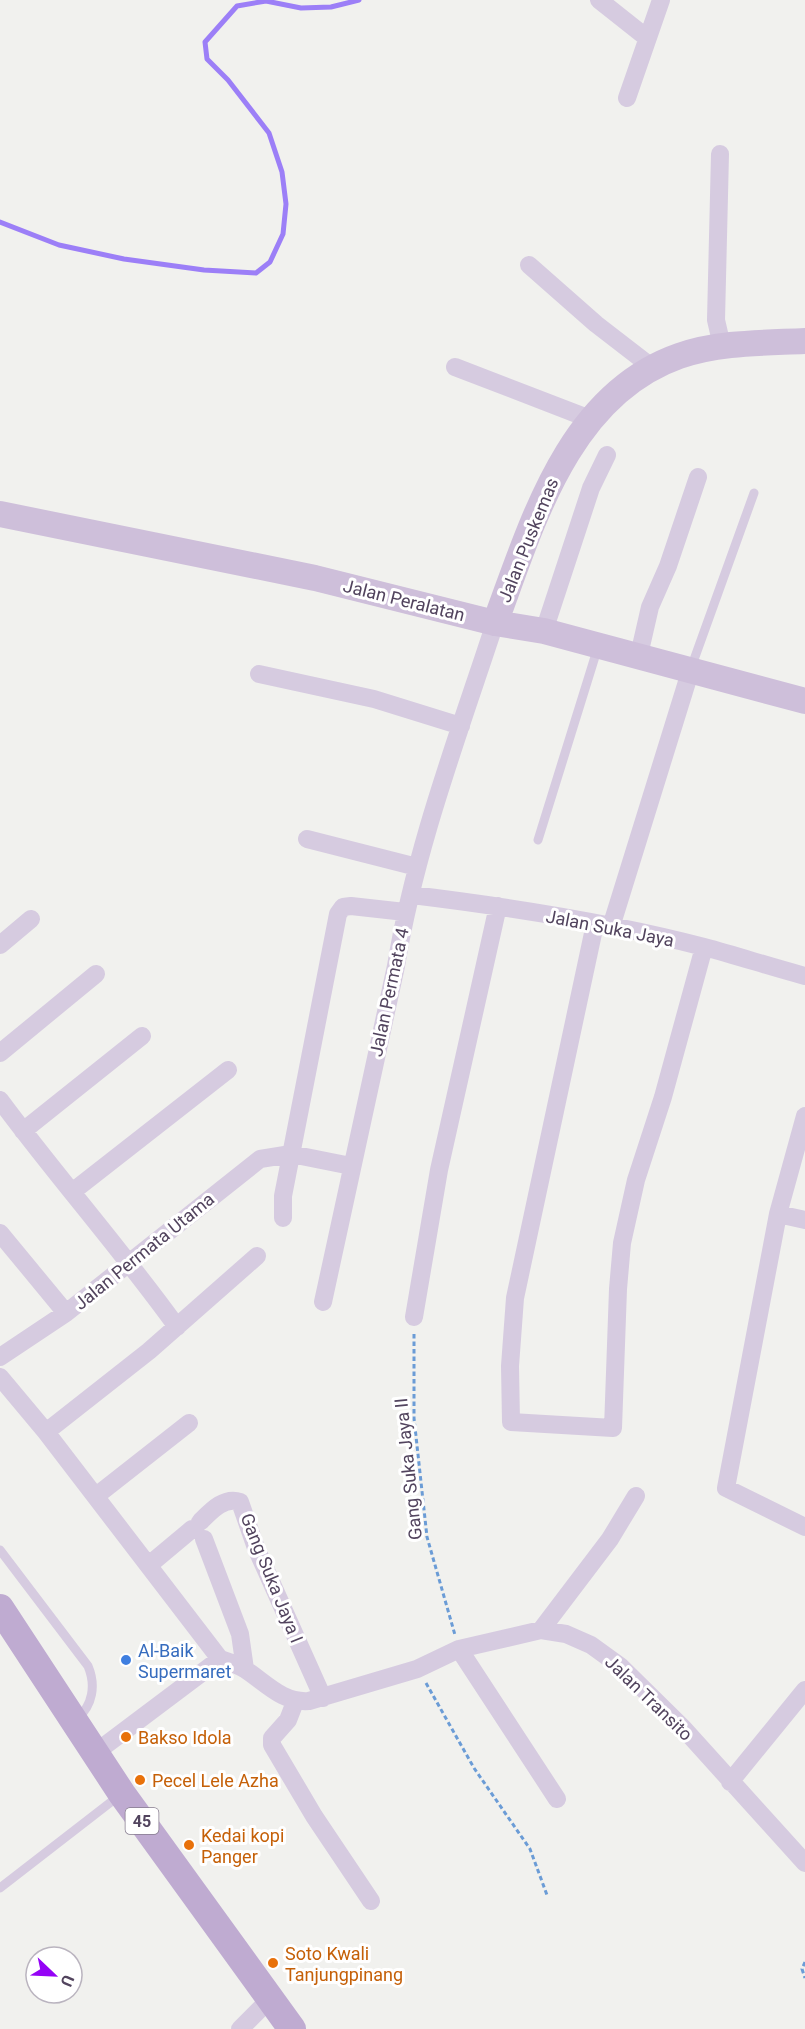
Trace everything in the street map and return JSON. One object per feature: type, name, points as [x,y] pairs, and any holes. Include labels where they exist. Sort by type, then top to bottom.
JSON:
[{"type":"main road","name":"45","points":[[2,1616],[122,1794],[291,2029]]},
{"type":"street","points":[[599,0],[647,38]]},
{"type":"street","points":[[627,98],[661,0]]},
{"type":"street","points":[[720,154],[716,320],[722,346]]},
{"type":"street","points":[[529,265],[596,324],[653,368]]},
{"type":"street","name":"Jalan Puskemas","points":[[405,912],[412,895],[417,867],[495,623],[528,534],[566,452],[590,418],[630,383],[678,356],[722,346],[805,341]]},
{"type":"street","points":[[455,367],[590,418]]},
{"type":"street","points":[[544,631],[591,488],[607,455]]},
{"type":"street","points":[[639,655],[650,607],[668,566],[698,477]]},
{"type":"street","name":"Jalan Peralatan","points":[[0,514],[315,578],[495,623],[544,631],[805,701]]},
{"type":"street","points":[[691,669],[603,925],[515,1298],[510,1366],[511,1422],[613,1428],[622,1243],[636,1180],[663,1097],[704,947]]},
{"type":"street","points":[[260,674],[374,699],[461,726]]},
{"type":"street","points":[[308,839],[417,867]]},
{"type":"street","name":"Jalan Suka Jaya","points":[[412,895],[498,906],[603,925],[704,947],[805,976]]},
{"type":"street","name":"Jalan Permata 4","points":[[283,1218],[283,1196],[338,914],[341,909],[351,906],[405,912],[396,966],[323,1302]]},
{"type":"street","points":[[414,1317],[439,1170],[498,906]]},
{"type":"street","points":[[0,945],[31,919]]},
{"type":"street","points":[[0,1053],[96,974]]},
{"type":"street","points":[[23,1131],[142,1036]]},
{"type":"street","points":[[72,1192],[228,1070]]},
{"type":"street","points":[[0,1100],[96,1225],[130,1262],[177,1327]]},
{"type":"street","points":[[805,1116],[778,1214],[726,1488],[805,1527]]},
{"type":"street","points":[[291,1154],[351,1166]]},
{"type":"street","name":"Jalan Permata Utama","points":[[0,1357],[66,1313],[260,1159],[291,1154]]},
{"type":"street","points":[[778,1214],[805,1220]]},
{"type":"street","points":[[0,1233],[66,1313]]},
{"type":"street","points":[[46,1432],[177,1327],[257,1256]]},
{"type":"street","points":[[0,1377],[96,1496],[220,1659],[245,1669],[272,1689],[295,1702],[323,1698]]},
{"type":"street","points":[[96,1496],[189,1423]]},
{"type":"street","points":[[541,1630],[610,1539],[636,1496]]},
{"type":"street","name":"Gang Suka Jaya I","points":[[198,1530],[210,1511],[227,1501],[240,1503],[256,1548],[323,1698]]},
{"type":"street","points":[[149,1565],[198,1530],[240,1634],[245,1669]]},
{"type":"street","name":"Jalan Transito","points":[[323,1698],[416,1669],[459,1649],[541,1630],[575,1638],[620,1666],[684,1729],[805,1863]]},
{"type":"street","points":[[459,1649],[557,1799]]},
{"type":"street","points":[[95,1753],[220,1659]]},
{"type":"street","points":[[730,1782],[805,1689]]},
{"type":"street","points":[[295,1702],[288,1720],[272,1738],[272,1745],[314,1816],[371,1901]]},
{"type":"street","points":[[240,2029],[270,1998]]},
{"type":"lane","points":[[691,669],[754,493]]},
{"type":"lane","points":[[538,840],[599,645]]},
{"type":"lane","points":[[0,1550],[88,1665],[93,1679],[91,1697],[85,1712],[74,1721]]},
{"type":"lane","points":[[0,1888],[122,1794]]},
{"type":"path","name":"Gang Suka Jaya II","points":[[414,1317],[412,1357],[414,1418],[427,1537],[459,1649]]},
{"type":"path","points":[[416,1669],[474,1768],[530,1849],[547,1895]]},
{"type":"path","points":[[805,1962],[802,1969],[805,1978]]},
{"type":"waterway","points":[[0,222],[59,245],[124,259],[204,270],[256,273],[270,262],[283,234],[286,204],[282,172],[269,133],[228,80],[207,59],[205,42],[237,6],[266,1],[301,8],[331,7],[359,0]]},
{"type":"place","name":"Al-Baik Supermaret","points":[[126,1660]]},
{"type":"place","name":"Bakso Idola","points":[[126,1737]]},
{"type":"place","name":"Pecel Lele Azha","points":[[140,1780]]},
{"type":"place","name":"Kedai kopi Panger","points":[[189,1845]]},
{"type":"place","name":"Soto Kwali Tanjungpinang","points":[[273,1963]]}]
